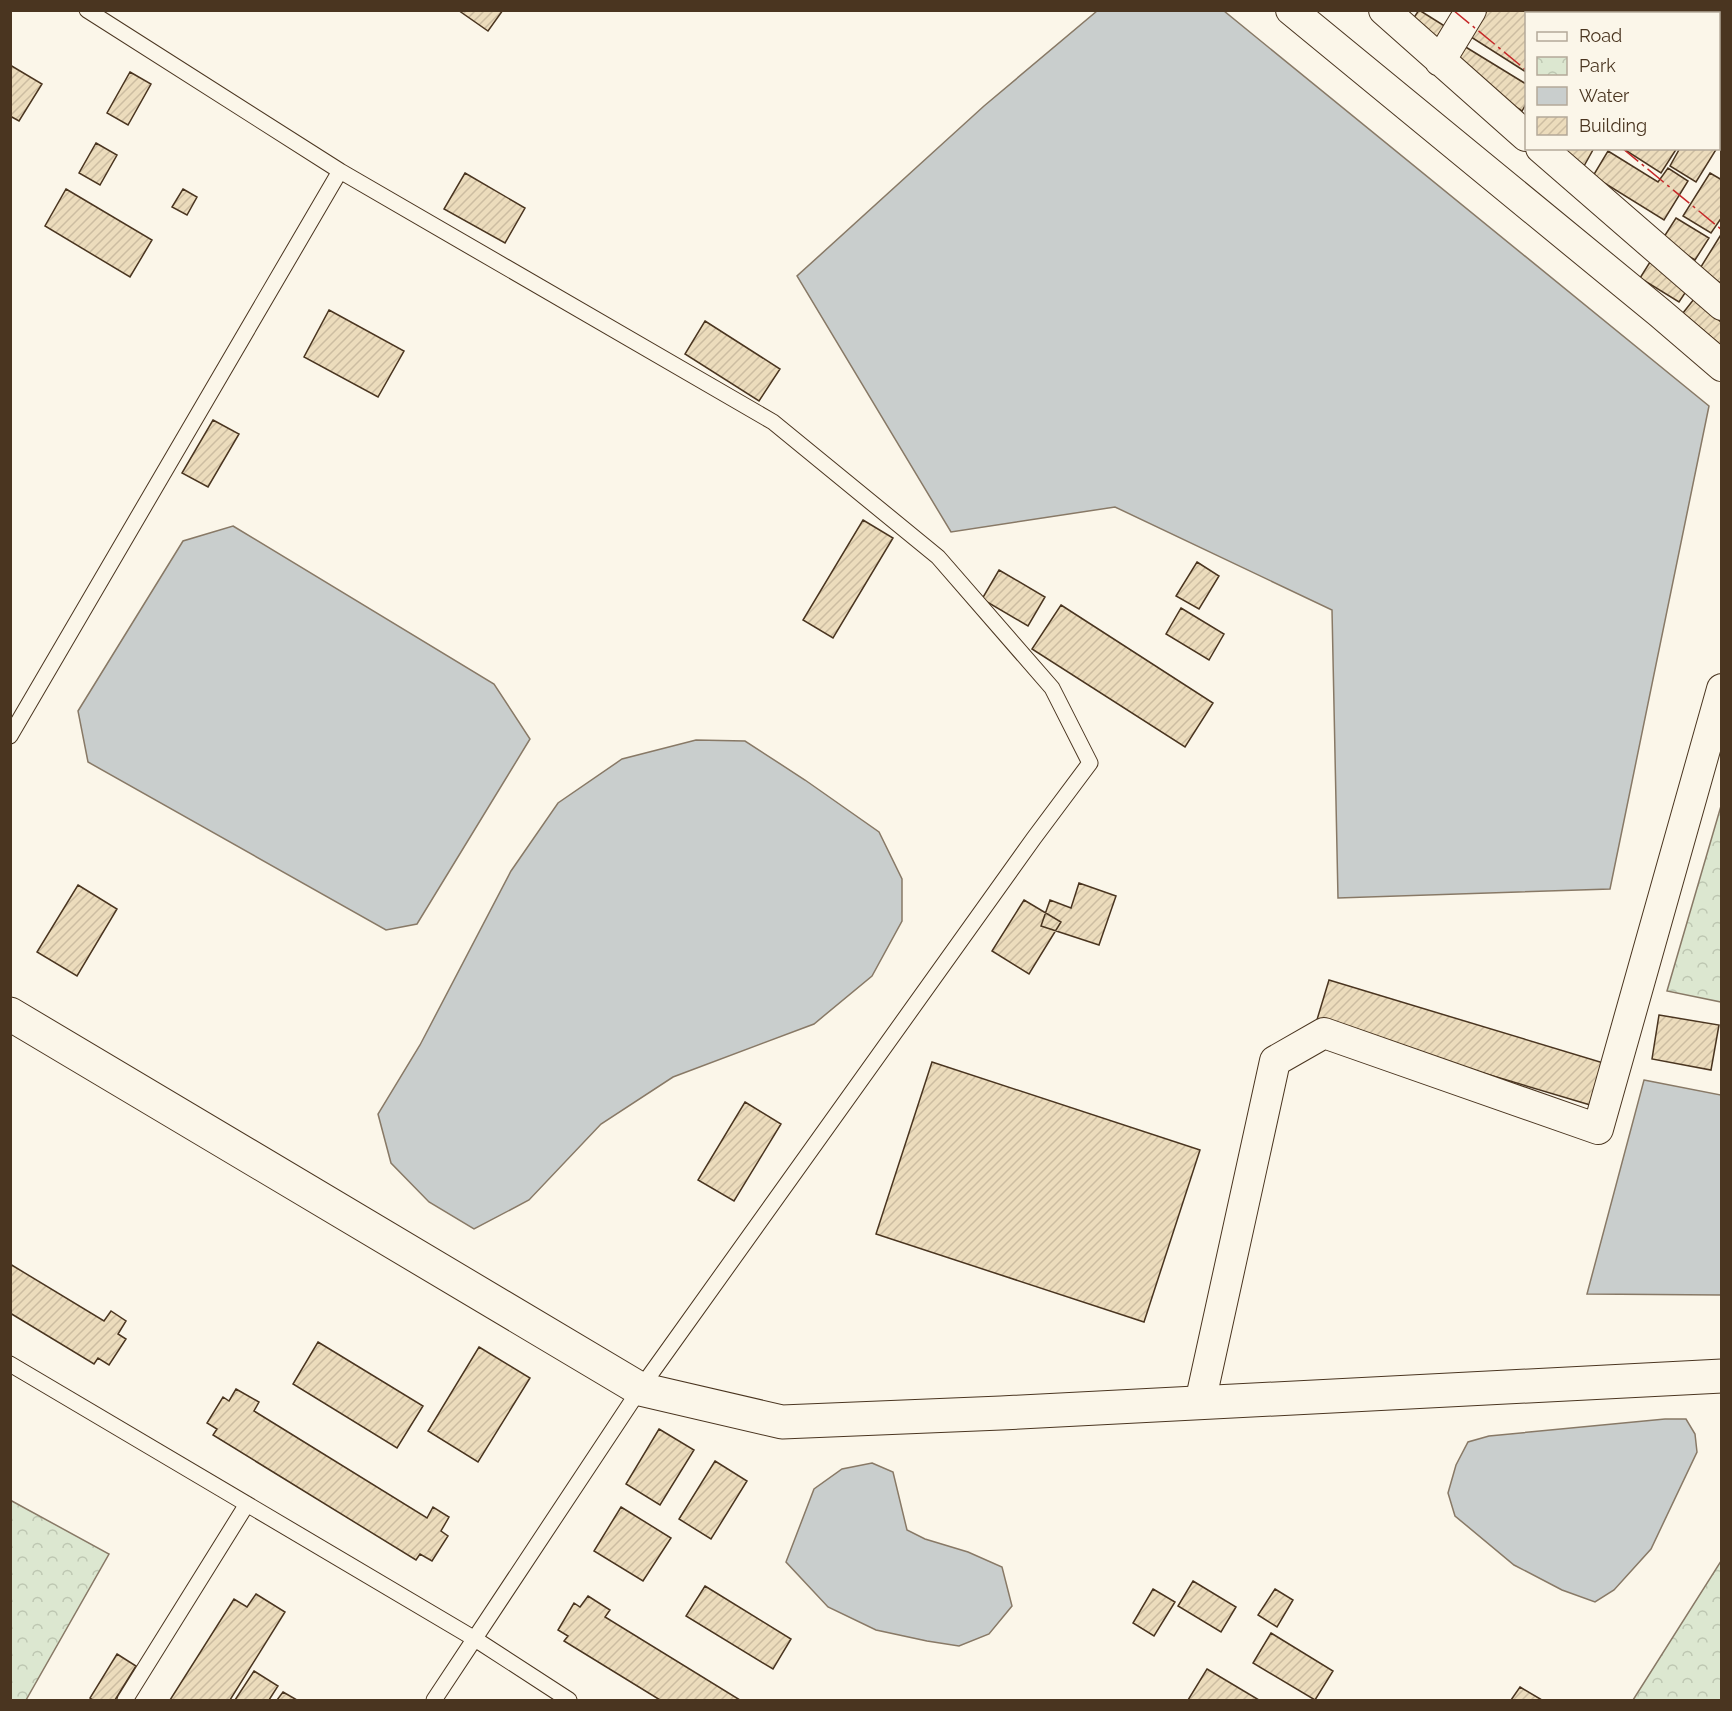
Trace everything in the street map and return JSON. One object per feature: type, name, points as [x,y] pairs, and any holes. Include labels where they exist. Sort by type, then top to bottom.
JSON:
[{"type":"street","points":[[1291,10],[1722,366]]},
{"type":"street","points":[[1384,10],[1525,134]]},
{"type":"street","points":[[1440,61],[1471,10]]},
{"type":"street","points":[[1543,150],[1722,305]]},
{"type":"street","points":[[1200,1403],[1275,1061],[1324,1033],[1598,1130],[1722,689]]},
{"type":"street","points":[[10,1014],[639,1389],[782,1422],[1722,1376]]},
{"type":"lane","points":[[87,10],[340,171],[773,422],[938,557],[1052,688],[1090,763],[639,1389],[434,1701]]},
{"type":"lane","points":[[10,736],[340,171]]},
{"type":"lane","points":[[10,1364],[475,1639],[569,1701]]},
{"type":"lane","points":[[125,1701],[247,1504]]},
{"type":"green space","points":[[1721,806],[1721,1002],[1667,991]]},
{"type":"green space","points":[[10,1500],[109,1554],[26,1700],[11,1700]]},
{"type":"green space","points":[[1721,1561],[1721,1700],[1633,1700]]},
{"type":"water","points":[[1097,11],[1224,11],[1709,406],[1610,889],[1338,898],[1332,610],[1115,507],[951,532],[797,276],[984,106]]},
{"type":"water","points":[[233,526],[494,684],[530,739],[417,924],[386,930],[88,762],[78,711],[183,541]]},
{"type":"water","points":[[696,740],[745,741],[879,832],[902,879],[902,921],[872,976],[814,1024],[673,1077],[601,1124],[529,1200],[474,1229],[429,1202],[391,1163],[378,1114],[420,1045],[511,871],[558,803],[622,759]]},
{"type":"water","points":[[1644,1080],[1721,1095],[1721,1295],[1587,1294]]},
{"type":"water","points":[[1665,1419],[1686,1419],[1695,1434],[1697,1452],[1651,1549],[1614,1590],[1595,1602],[1562,1590],[1514,1565],[1455,1516],[1448,1493],[1456,1465],[1468,1442],[1489,1436]]},
{"type":"water","points":[[872,1463],[893,1472],[907,1530],[925,1539],[968,1552],[1002,1567],[1012,1606],[989,1634],[959,1646],[876,1630],[828,1607],[786,1562],[814,1489],[842,1469]]},
{"type":"building","points":[[458,10],[503,10],[488,31]]},
{"type":"building","points":[[1419,10],[1451,30],[1440,48],[1407,28]]},
{"type":"building","points":[[1487,10],[1551,10],[1554,12],[1525,12],[1525,71],[1471,37]]},
{"type":"building","points":[[1570,10],[1603,10],[1602,12],[1569,12]]},
{"type":"building","points":[[1617,10],[1671,10],[1670,12],[1616,12]]},
{"type":"building","points":[[1697,10],[1722,10],[1722,26],[1720,25],[1720,12],[1699,12]]},
{"type":"building","points":[[1464,46],[1525,83],[1525,106],[1522,111],[1451,67]]},
{"type":"building","points":[[10,65],[42,84],[19,121],[10,116]]},
{"type":"building","points":[[130,72],[151,84],[128,125],[107,113]]},
{"type":"building","points":[[96,143],[117,155],[100,185],[79,173]]},
{"type":"building","points":[[1560,150],[1593,150],[1584,166]]},
{"type":"building","points":[[1625,150],[1676,150],[1661,173]]},
{"type":"building","points":[[1679,150],[1716,150],[1696,182],[1670,166]]},
{"type":"building","points":[[1608,151],[1658,182],[1668,168],[1688,181],[1664,220],[1593,176]]},
{"type":"building","points":[[465,173],[525,208],[505,243],[444,209]]},
{"type":"building","points":[[1710,173],[1722,180],[1722,217],[1711,233],[1683,216]]},
{"type":"building","points":[[66,189],[152,240],[130,277],[45,226]]},
{"type":"building","points":[[183,189],[197,197],[187,215],[172,207]]},
{"type":"building","points":[[1676,218],[1709,238],[1695,260],[1662,240]]},
{"type":"building","points":[[1722,233],[1722,284],[1699,270]]},
{"type":"building","points":[[1650,262],[1689,287],[1679,302],[1640,278]]},
{"type":"building","points":[[1694,299],[1722,323],[1722,346],[1683,313]]},
{"type":"building","points":[[329,310],[404,351],[378,397],[304,357]]},
{"type":"building","points":[[705,321],[780,369],[759,401],[685,354]]},
{"type":"building","points":[[213,420],[239,434],[208,487],[182,473]]},
{"type":"building","points":[[863,520],[893,538],[833,638],[803,620]]},
{"type":"building","points":[[1197,562],[1219,576],[1199,609],[1176,596]]},
{"type":"building","points":[[999,570],[1045,597],[1028,626],[982,599]]},
{"type":"building","points":[[1061,605],[1213,703],[1185,747],[1032,649]]},
{"type":"building","points":[[1181,608],[1224,634],[1209,660],[1166,634]]},
{"type":"building","points":[[1079,883],[1116,896],[1099,945],[1041,926],[1050,900],[1071,908]]},
{"type":"building","points":[[78,885],[117,909],[77,976],[37,952]]},
{"type":"building","points":[[1024,900],[1061,922],[1029,974],[992,951]]},
{"type":"building","points":[[1329,980],[1610,1065],[1597,1107],[1316,1023]]},
{"type":"building","points":[[1659,1015],[1719,1025],[1711,1070],[1652,1059]]},
{"type":"building","points":[[932,1062],[1200,1150],[1144,1322],[876,1234]]},
{"type":"building","points":[[745,1102],[781,1124],[734,1201],[698,1180]]},
{"type":"building","points":[[10,1264],[104,1321],[111,1311],[126,1321],[118,1334],[126,1339],[109,1365],[98,1358],[94,1364],[10,1313]]},
{"type":"building","points":[[318,1342],[423,1406],[397,1448],[293,1384]]},
{"type":"building","points":[[479,1347],[530,1378],[478,1462],[428,1431]]},
{"type":"building","points":[[236,1389],[259,1402],[254,1411],[427,1518],[433,1507],[449,1517],[441,1531],[448,1536],[432,1561],[420,1554],[416,1560],[213,1435],[217,1429],[207,1423],[223,1397],[229,1401]]},
{"type":"building","points":[[659,1429],[694,1450],[660,1505],[626,1484]]},
{"type":"building","points":[[715,1461],[747,1481],[711,1539],[679,1519]]},
{"type":"building","points":[[621,1507],[671,1538],[643,1581],[594,1551]]},
{"type":"building","points":[[1193,1581],[1236,1607],[1221,1632],[1178,1606]]},
{"type":"building","points":[[705,1586],[791,1639],[773,1669],[686,1616]]},
{"type":"building","points":[[1153,1589],[1175,1602],[1154,1636],[1133,1623]]},
{"type":"building","points":[[1275,1589],[1293,1600],[1277,1627],[1258,1615]]},
{"type":"building","points":[[256,1594],[285,1612],[230,1700],[170,1700],[234,1599],[247,1607]]},
{"type":"building","points":[[588,1596],[610,1610],[605,1617],[740,1700],[660,1700],[564,1641],[568,1636],[558,1630],[574,1603],[580,1607]]},
{"type":"building","points":[[1271,1633],[1333,1671],[1315,1700],[1253,1663]]},
{"type":"building","points":[[117,1654],[136,1666],[115,1700],[93,1700],[90,1698]]},
{"type":"building","points":[[1207,1669],[1259,1700],[1188,1700]]},
{"type":"building","points":[[254,1671],[278,1686],[269,1700],[235,1700]]},
{"type":"building","points":[[1520,1687],[1542,1700],[1511,1700]]},
{"type":"building","points":[[283,1692],[297,1700],[277,1700]]},
{"type":"power","points":[[1453,10],[1525,69]]},
{"type":"power","points":[[1624,150],[1722,230]]}]
